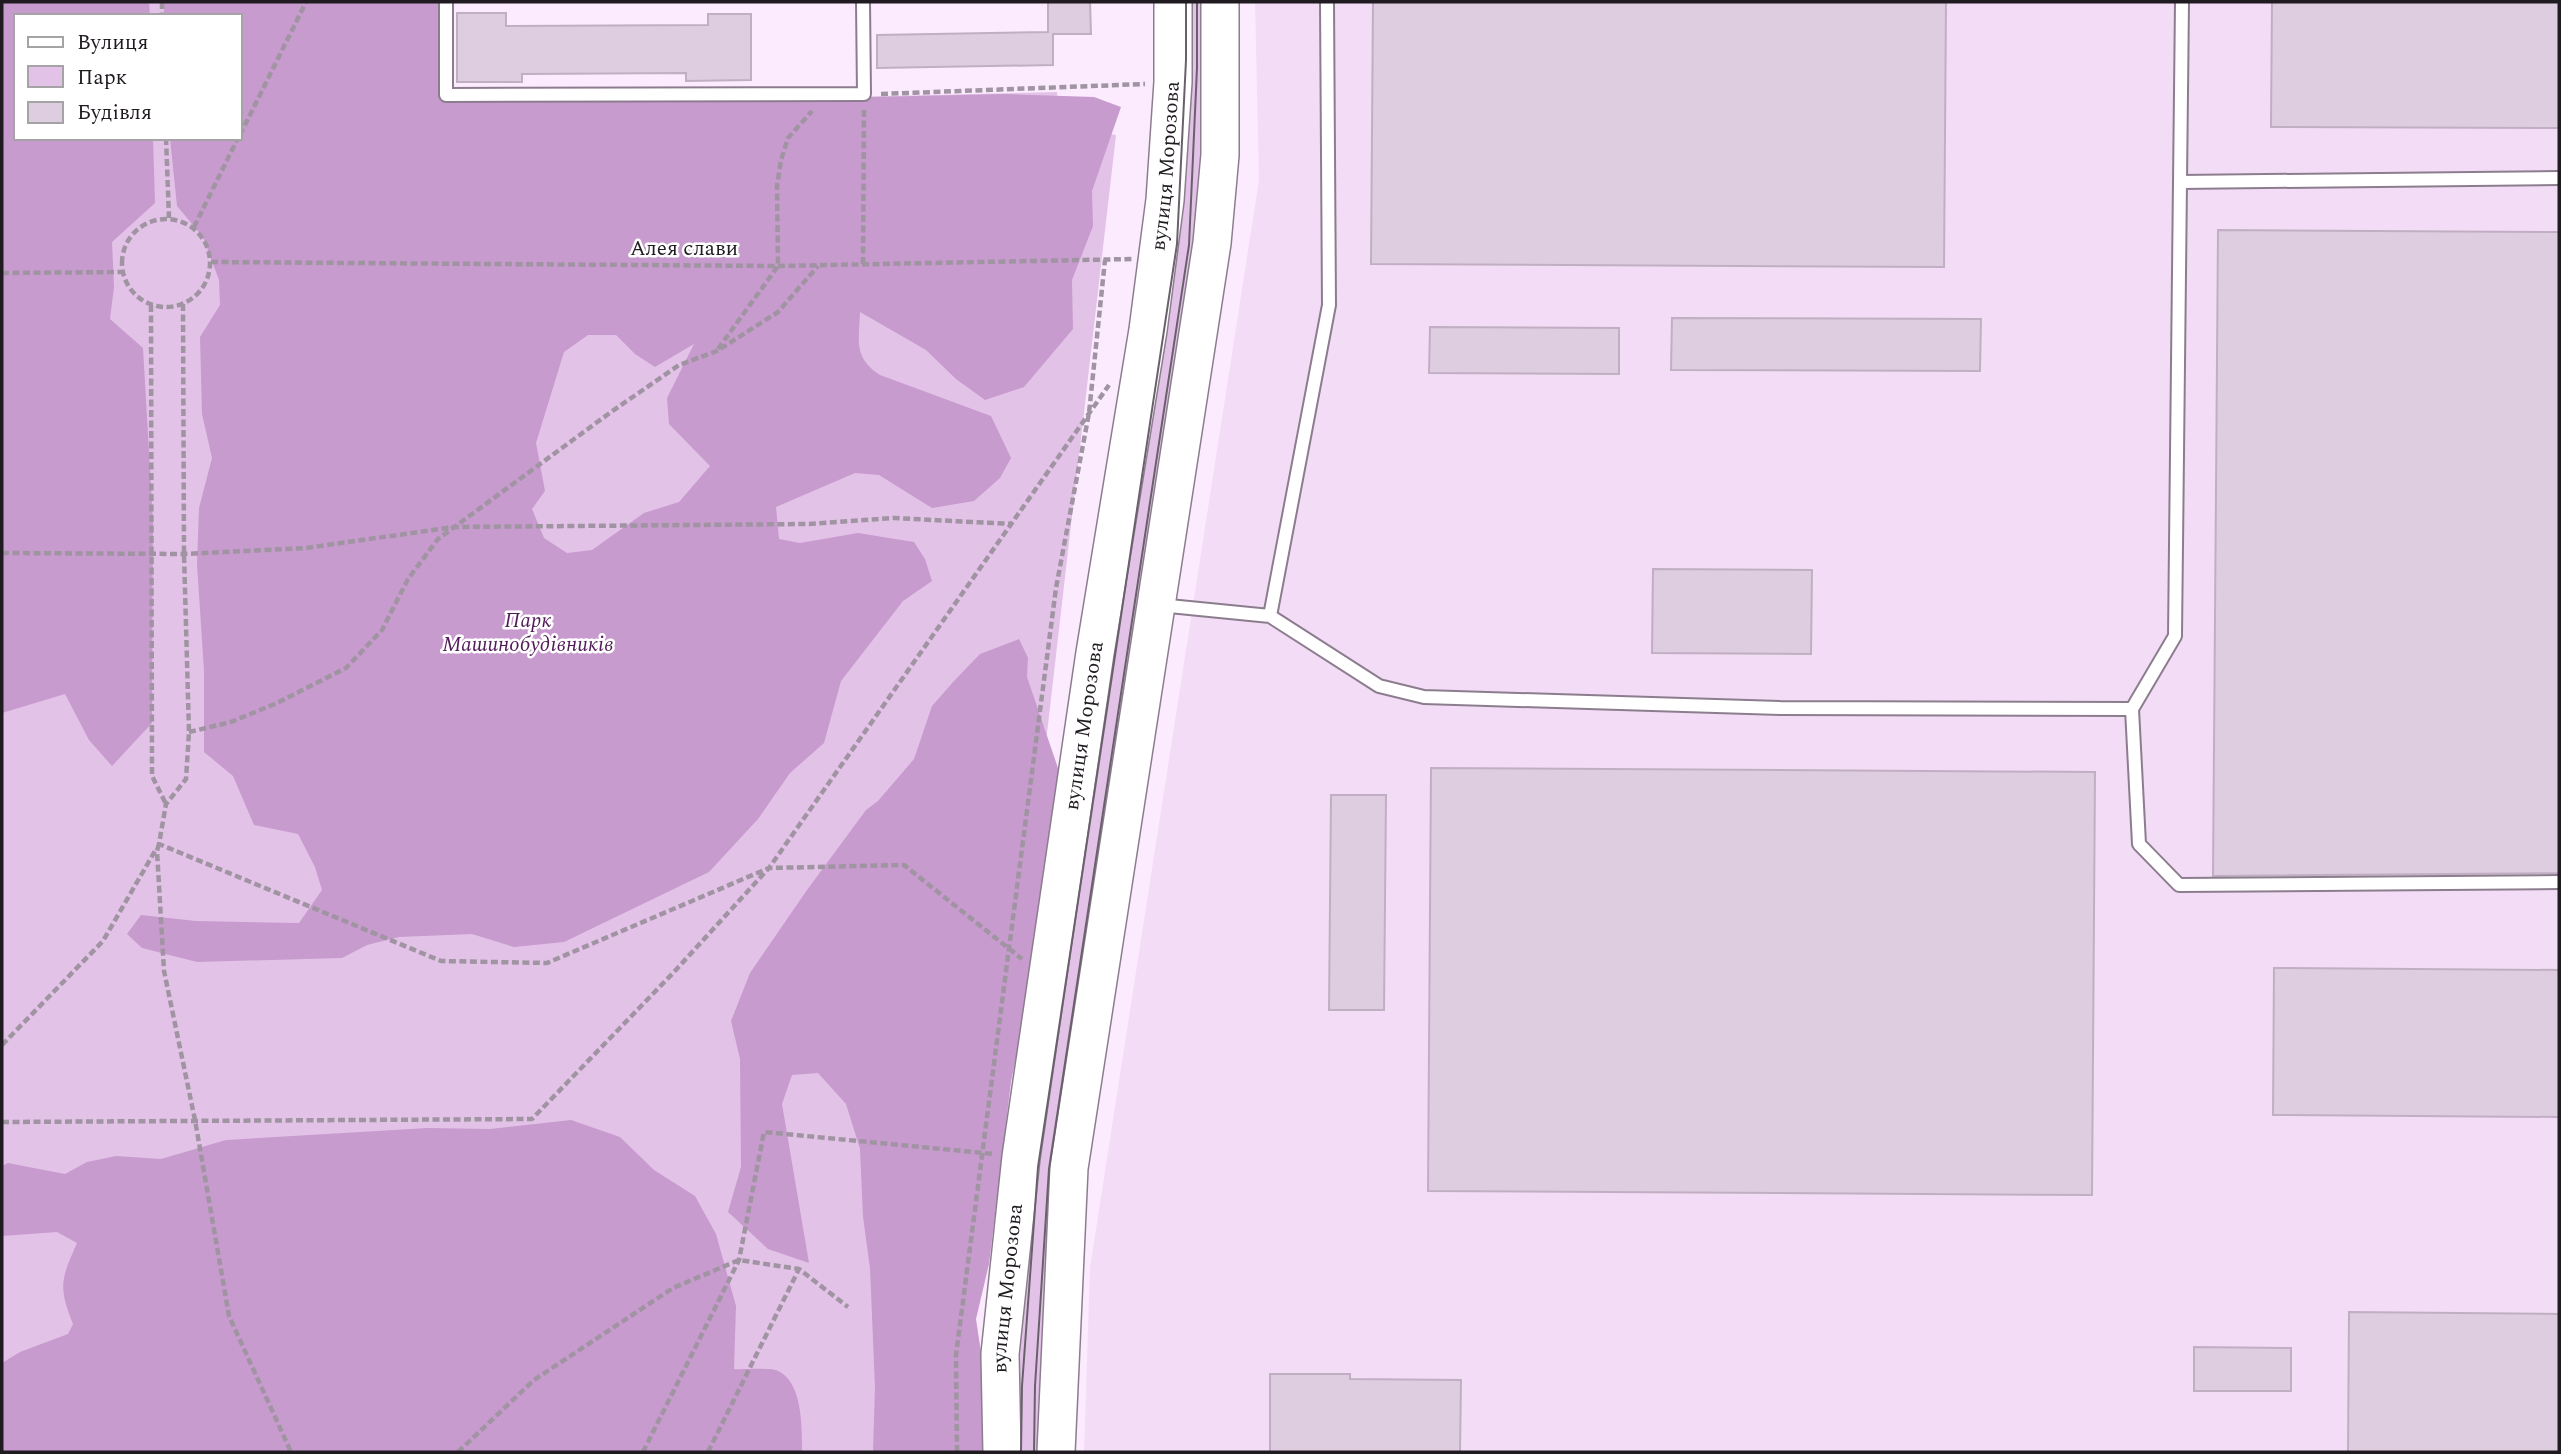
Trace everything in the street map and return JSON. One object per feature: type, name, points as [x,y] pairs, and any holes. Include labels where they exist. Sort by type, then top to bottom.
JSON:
[{"type":"main road","name":"вулиця Морозова","points":[[1002,1452],[1000,1354],[1021,1157],[1165,200],[1173,82],[1173,2]]},
{"type":"main road","points":[[1056,1452],[1069,1168],[1212,243],[1220,155],[1220,2]]},
{"type":"lane","points":[[446,2],[446,95],[864,94],[863,2]]},
{"type":"lane","points":[[1270,617],[1329,305],[1328,2]]},
{"type":"lane","points":[[2182,2],[2175,636],[2132,709],[2138,844],[2179,885],[2559,882]]},
{"type":"lane","points":[[2180,182],[2559,178]]},
{"type":"lane","points":[[1155,605],[1270,617],[1379,686],[1424,697],[1780,708],[2132,709]]},
{"type":"path","points":[[242,130],[306,2]]},
{"type":"path","points":[[863,264],[864,94],[1173,82]]},
{"type":"path","points":[[717,351],[778,266],[777,186],[781,160],[788,138],[827,95]]},
{"type":"path","points":[[166,140],[169,218]]},
{"type":"path","points":[[194,227],[237,140]]},
{"type":"path","points":[[169,218],[194,227],[209,249],[211,262],[209,275],[194,297],[173,307],[151,305],[132,292],[122,272],[121,258],[132,233],[155,219],[169,218]]},
{"type":"path","name":"Алея слави","points":[[211,262],[778,266],[1157,258]]},
{"type":"path","points":[[957,1452],[956,1355],[981,1153],[1056,589],[1090,413],[1105,260]]},
{"type":"path","points":[[189,732],[231,722],[277,704],[346,668],[382,630],[408,579],[438,539],[611,412],[680,365],[717,351],[778,312],[819,265]]},
{"type":"path","points":[[2,273],[122,272]]},
{"type":"path","points":[[183,304],[184,554],[189,732],[186,779],[166,804],[157,851],[164,971],[195,1120],[229,1316],[291,1452]]},
{"type":"path","points":[[151,305],[152,776],[166,804]]},
{"type":"path","points":[[2,1122],[532,1119],[674,972],[769,868],[1111,382]]},
{"type":"path","points":[[2,553],[184,554],[306,548],[454,527],[809,524],[894,519],[1012,524]]},
{"type":"path","points":[[159,844],[442,961],[547,963],[769,868],[904,865],[1048,979]]},
{"type":"path","points":[[2,1045],[103,941],[159,844]]},
{"type":"path","points":[[643,1452],[740,1260],[764,1132],[1021,1157]]},
{"type":"path","points":[[458,1452],[534,1380],[673,1288],[740,1260],[799,1269],[848,1307]]},
{"type":"path","points":[[708,1452],[799,1269]]},
{"type":"shaded area","points":[[1255,2],[2559,2],[2559,1452],[1084,1452],[1090,1268],[1259,180]]},
{"type":"green space","name":"Парк Машинобудівників","points":[[2,2],[432,2],[433,107],[1057,92],[1059,126],[1116,135],[1040,794],[1015,959],[960,1452],[2,1452]]},
{"type":"green space","points":[[2,2],[149,2],[150,14],[14,14],[14,140],[153,140],[155,203],[112,242],[114,287],[110,319],[143,348],[153,520],[152,723],[112,766],[89,740],[65,694],[2,713]]},
{"type":"green space","points":[[164,2],[439,2],[440,101],[652,102],[1004,94],[1094,97],[1121,107],[1092,191],[1093,226],[1072,280],[1073,329],[1024,387],[985,400],[956,379],[926,350],[860,312],[860,348],[865,362],[871,368],[880,375],[991,416],[1011,458],[1000,478],[974,501],[932,508],[879,475],[855,473],[776,507],[779,539],[800,543],[858,533],[914,542],[925,559],[932,581],[903,601],[841,681],[824,743],[790,773],[758,819],[709,872],[564,942],[514,947],[472,934],[399,937],[367,945],[342,958],[197,962],[142,948],[127,934],[141,915],[196,921],[299,923],[322,890],[315,867],[298,834],[254,825],[233,776],[204,752],[204,671],[197,564],[199,508],[212,458],[202,414],[200,337],[220,305],[219,280],[203,237],[177,206],[170,140],[242,140],[242,14],[164,14]],"holes":[[[588,335],[616,335],[635,354],[655,367],[694,344],[667,398],[669,424],[710,466],[679,502],[644,513],[592,550],[567,553],[544,538],[532,509],[545,491],[536,443],[564,352]]]},
{"type":"green space","points":[[1179,2],[1210,2],[1210,157],[1045,1452],[1014,1452],[1019,1334],[1033,1152]]},
{"type":"green space","points":[[1019,639],[1028,658],[1027,677],[1060,774],[1052,878],[1011,1082],[989,1264],[976,1319],[986,1386],[988,1452],[873,1452],[875,1387],[870,1268],[863,1217],[860,1149],[846,1104],[818,1073],[792,1075],[782,1104],[809,1263],[768,1249],[728,1212],[741,1167],[740,1059],[731,1021],[750,973],[807,890],[866,810],[878,801],[914,759],[932,706],[980,654]]},
{"type":"green space","points":[[571,1120],[620,1137],[654,1170],[695,1196],[716,1234],[736,1306],[734,1369],[774,1370],[786,1377],[797,1395],[802,1452],[2,1452],[2,1363],[20,1352],[68,1334],[73,1324],[65,1301],[63,1283],[77,1243],[57,1232],[2,1236],[2,1166],[8,1163],[65,1174],[87,1162],[116,1156],[161,1159],[226,1140],[428,1128],[490,1129]]},
{"type":"building","points":[[1048,2],[1090,2],[1091,34],[1053,34],[1053,65],[877,68],[877,35],[1048,32]]},
{"type":"building","points":[[1373,2],[1946,2],[1944,267],[1371,264]]},
{"type":"building","points":[[2272,2],[2559,2],[2559,128],[2271,127]]},
{"type":"building","points":[[457,13],[506,13],[506,26],[708,25],[708,14],[751,14],[751,80],[686,81],[686,73],[522,74],[522,82],[457,82]]},
{"type":"building","points":[[2218,230],[2559,232],[2559,873],[2213,876]]},
{"type":"building","points":[[1672,318],[1981,319],[1980,371],[1671,370]]},
{"type":"building","points":[[1430,327],[1619,328],[1619,374],[1429,373]]},
{"type":"building","points":[[1653,569],[1812,570],[1811,654],[1652,653]]},
{"type":"building","points":[[1431,768],[2095,772],[2092,1195],[1428,1191]]},
{"type":"building","points":[[1331,795],[1386,795],[1384,1010],[1329,1010]]},
{"type":"building","points":[[2274,968],[2559,970],[2559,1117],[2273,1115]]},
{"type":"building","points":[[2349,1312],[2559,1314],[2559,1452],[2348,1452]]},
{"type":"building","points":[[2194,1347],[2291,1348],[2291,1391],[2194,1391]]},
{"type":"building","points":[[1270,1374],[1350,1374],[1350,1379],[1461,1380],[1460,1452],[1270,1452]]},
{"type":"tram line","points":[[1021,1452],[1022,1386],[1038,1167],[1177,244],[1186,60],[1186,2]]},
{"type":"tram line","points":[[1034,1452],[1035,1386],[1049,1169],[1189,245],[1197,68],[1197,2]]}]
